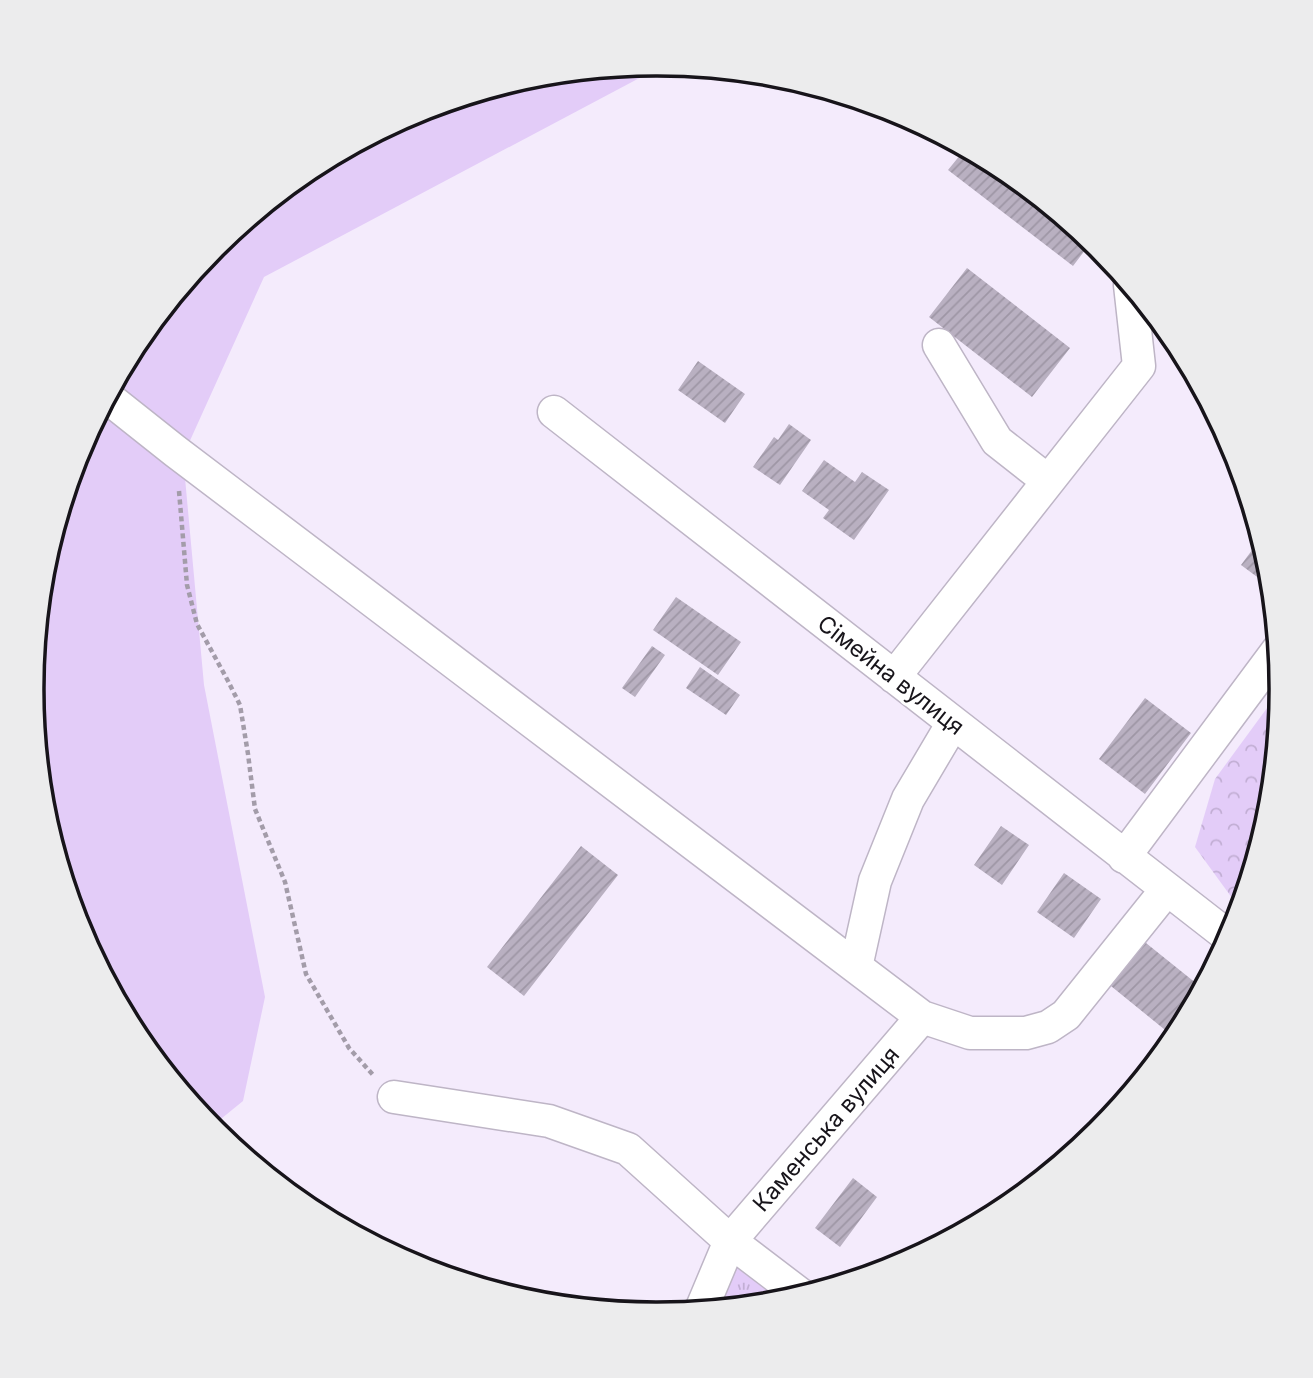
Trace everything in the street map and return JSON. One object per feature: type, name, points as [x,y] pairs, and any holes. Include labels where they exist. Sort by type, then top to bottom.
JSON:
[{"type":"street","points":[[894,677],[1139,366],[1131,302]]},
{"type":"street","points":[[939,345],[997,440],[1048,481]]},
{"type":"street","points":[[115,403],[922,1017],[970,1033],[1027,1033],[1048,1027],[1066,1015],[1167,889]]},
{"type":"street","name":"Сімейна вулиця","points":[[554,412],[1220,930]]},
{"type":"street","points":[[1125,857],[1268,663]]},
{"type":"street","points":[[856,967],[875,881],[884,858],[908,799],[953,723]]},
{"type":"street","name":"Каменська вулиця","points":[[705,1299],[730,1241],[922,1017]]},
{"type":"street","points":[[394,1097],[548,1121],[628,1149],[730,1241],[790,1287]]},
{"type":"path","points":[[175,451],[187,585],[193,611],[197,624],[240,705],[255,809],[285,881],[306,974],[349,1048],[394,1097]]},
{"type":"green space","points":[[642,77],[264,277],[183,456],[204,685],[265,997],[243,1101],[220,1119],[170,1062],[126,995],[107,960],[76,886],[65,848],[49,769],[45,729],[45,649],[49,609],[65,530],[90,455],[126,383],[170,316],[223,256],[252,228],[316,180],[385,139],[460,109],[537,88],[577,81]]},
{"type":"green space","points":[[1269,706],[1264,769],[1257,809],[1232,898],[1195,847],[1215,779]]},
{"type":"green space","points":[[737,1268],[768,1291],[736,1297],[724,1298]]},
{"type":"building","points":[[959,156],[963,158],[1030,203],[1085,251],[1073,266],[948,170]]},
{"type":"building","points":[[967,268],[1070,348],[1032,397],[929,317]]},
{"type":"building","points":[[698,361],[745,394],[725,423],[678,390]]},
{"type":"building","points":[[789,424],[811,440],[780,485],[753,467],[774,437],[778,440]]},
{"type":"building","points":[[824,460],[855,482],[862,472],[889,490],[854,540],[823,518],[829,510],[802,491]]},
{"type":"building","points":[[1252,549],[1259,578],[1241,565]]},
{"type":"building","points":[[676,597],[741,642],[718,675],[653,630]]},
{"type":"building","points":[[652,646],[665,655],[635,697],[622,688]]},
{"type":"building","points":[[700,667],[740,695],[726,715],[686,688]]},
{"type":"building","points":[[1145,698],[1191,733],[1145,794],[1099,759]]},
{"type":"building","points":[[1001,826],[1029,845],[1002,885],[974,865]]},
{"type":"building","points":[[581,846],[618,875],[524,996],[487,967]]},
{"type":"building","points":[[1064,873],[1101,899],[1074,938],[1037,912]]},
{"type":"building","points":[[1141,939],[1194,982],[1165,1030],[1106,982]]},
{"type":"building","points":[[853,1178],[877,1197],[840,1247],[815,1228]]}]
